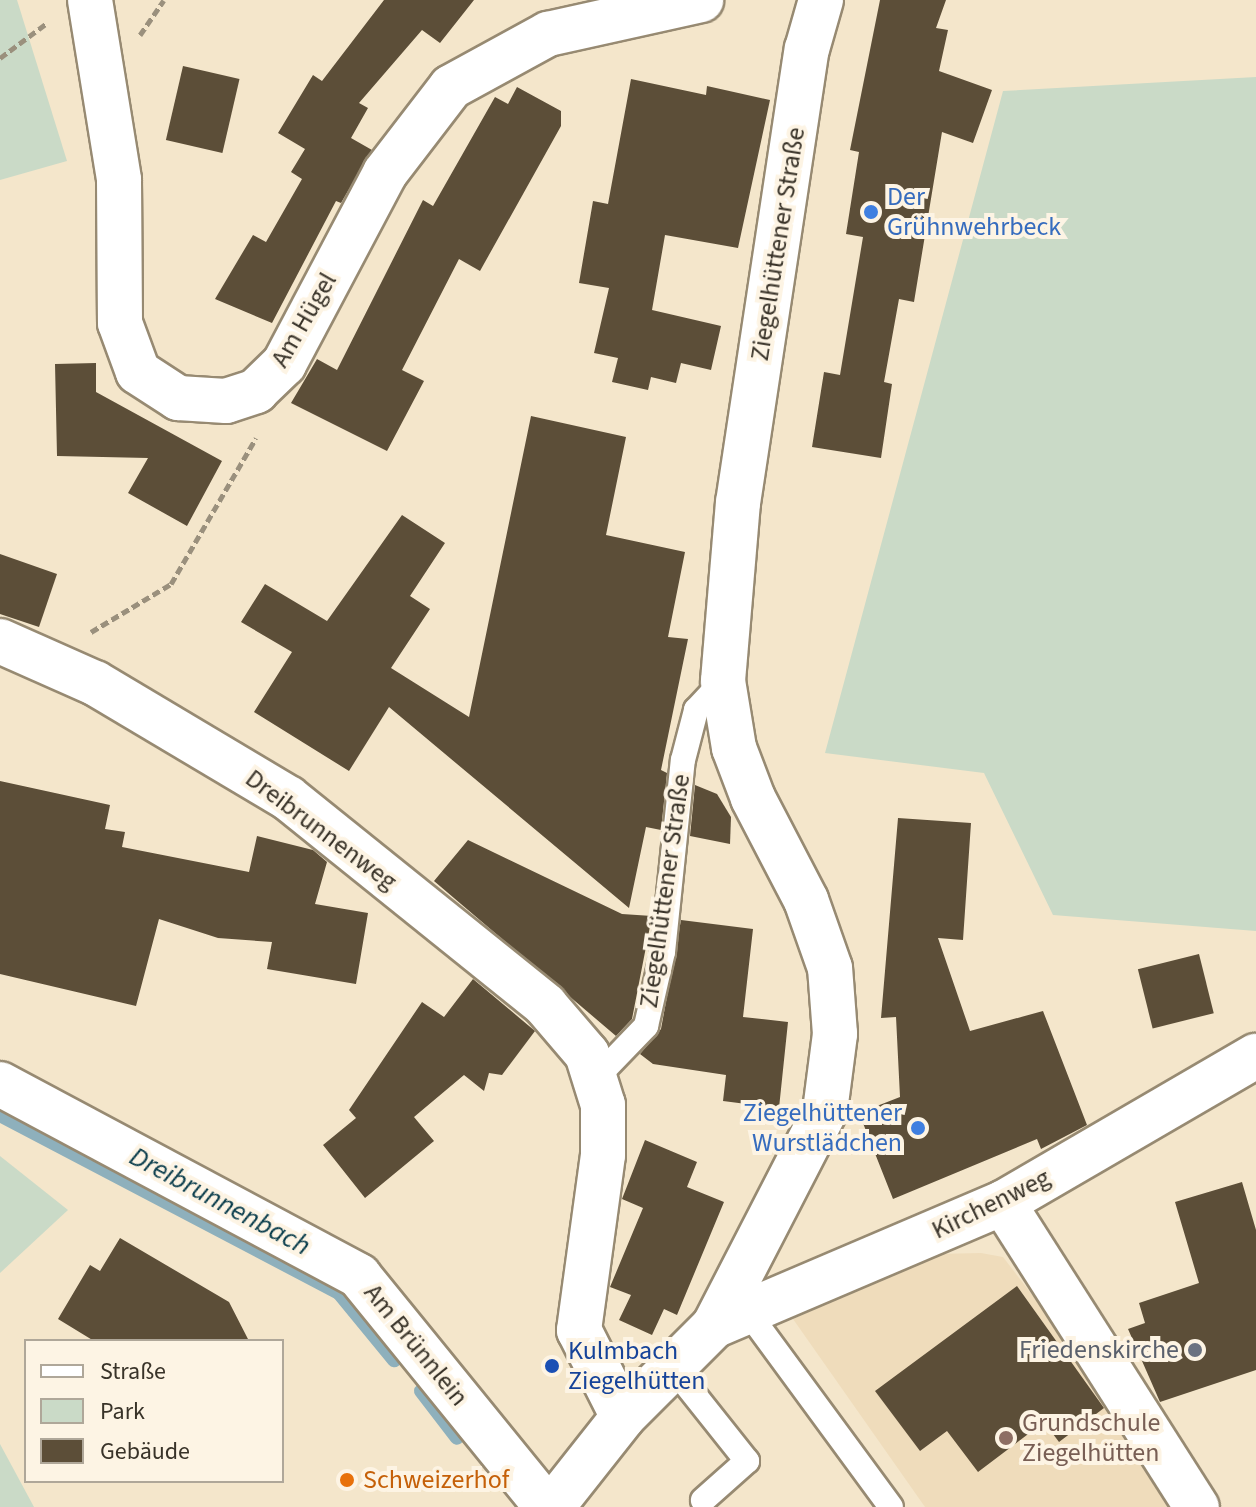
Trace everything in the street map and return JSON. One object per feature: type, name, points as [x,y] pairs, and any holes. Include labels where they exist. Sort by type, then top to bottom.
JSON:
[{"type":"street","name":"Am Hügel","points":[[73,8],[119,180],[120,323],[138,372],[178,398],[226,401],[256,391],[284,364],[385,173],[451,87],[548,34],[701,0]]},
{"type":"street","name":"Ziegelhüttener Straße","points":[[550,1507],[623,1417],[731,1318],[808,1155],[825,1111],[835,1034],[830,968],[806,900],[748,786],[723,681],[738,503],[807,49],[821,0]]},
{"type":"street","name":"Dreibrunnenweg","points":[[0,641],[46,659],[288,798],[545,1005],[587,1054],[597,1077]]},
{"type":"street","name":"Kirchenweg","points":[[731,1318],[1003,1203],[1256,1056]]},
{"type":"street","points":[[597,1077],[603,1155],[579,1330],[623,1417]]},
{"type":"street","name":"Am Brünnlein","points":[[0,1084],[359,1276],[550,1507]]},
{"type":"street","points":[[1003,1203],[1197,1507]]},
{"type":"lane","name":"Ziegelhüttener Straße","points":[[597,1077],[646,1026],[663,952],[683,760],[696,710],[723,681]]},
{"type":"lane","points":[[731,1318],[891,1507]]},
{"type":"lane","points":[[673,1368],[747,1461],[703,1500]]},
{"type":"path","points":[[0,58],[73,8]]},
{"type":"path","points":[[46,659],[171,584],[256,439],[256,391]]},
{"type":"shaded area","name":"Grundschule Ziegelhütten","points":[[981,1253],[1003,1257],[1090,1370],[1179,1507],[925,1507],[793,1319],[937,1254]]},
{"type":"green space","points":[[0,0],[17,0],[67,161],[0,180]]},
{"type":"green space","points":[[1256,77],[1256,931],[1053,915],[984,773],[825,753],[1003,91]]},
{"type":"green space","points":[[0,1156],[68,1210],[0,1273]]},
{"type":"green space","points":[[0,1444],[34,1507],[0,1507]]},
{"type":"building","points":[[384,0],[474,0],[440,43],[422,30],[359,103],[368,108],[351,138],[372,150],[341,203],[336,201],[272,323],[215,299],[253,235],[266,242],[302,179],[291,172],[305,149],[278,133],[313,75],[322,81]]},
{"type":"building","points":[[880,0],[946,0],[936,28],[948,30],[939,71],[992,90],[973,143],[942,132],[914,302],[899,299],[884,382],[892,384],[881,458],[812,447],[824,372],[840,375],[863,237],[846,234],[859,152],[850,150]]},
{"type":"building","points":[[183,66],[240,79],[222,153],[166,140]]},
{"type":"building","points":[[631,79],[706,95],[707,86],[770,100],[738,248],[665,235],[652,310],[721,326],[711,370],[681,363],[676,383],[651,377],[648,390],[612,382],[618,358],[594,353],[609,288],[579,283],[593,201],[608,204]]},
{"type":"building","points":[[517,87],[561,111],[561,126],[480,271],[459,259],[402,370],[424,381],[387,451],[291,403],[317,359],[337,370],[423,200],[433,206],[495,97],[508,104]]},
{"type":"building","points":[[96,363],[96,392],[222,461],[187,526],[128,493],[148,458],[57,456],[55,364]]},
{"type":"building","points":[[531,416],[626,437],[606,535],[685,552],[668,637],[688,639],[661,770],[667,773],[661,830],[646,827],[629,908],[389,707],[349,771],[254,712],[292,652],[241,622],[265,584],[327,621],[402,515],[445,543],[410,596],[430,609],[391,668],[469,717]]},
{"type":"building","points":[[0,554],[57,574],[39,627],[0,614]]},
{"type":"building","points":[[0,781],[110,805],[105,829],[125,832],[122,847],[249,872],[257,836],[313,850],[327,862],[315,904],[368,913],[356,984],[267,969],[272,942],[218,938],[159,919],[136,1006],[0,974]]},
{"type":"building","points":[[695,785],[717,794],[731,817],[730,844],[690,836]]},
{"type":"building","points":[[898,818],[971,823],[963,940],[938,938],[970,1031],[1043,1011],[1087,1125],[1041,1149],[1037,1139],[893,1199],[859,1113],[900,1097],[896,1017],[881,1018]]},
{"type":"building","points":[[468,840],[622,914],[652,916],[632,1019],[616,1036],[434,881]]},
{"type":"building","points":[[681,920],[753,929],[743,1017],[788,1022],[779,1108],[723,1101],[726,1075],[653,1064],[640,1054],[661,1029]]},
{"type":"building","points":[[1199,954],[1214,1013],[1153,1028],[1138,969]]},
{"type":"building","points":[[473,979],[535,1031],[502,1075],[489,1073],[484,1091],[464,1075],[414,1117],[434,1141],[365,1198],[323,1145],[356,1118],[349,1110],[422,1002],[444,1017]]},
{"type":"building","points":[[645,1140],[697,1162],[687,1187],[724,1202],[677,1315],[664,1309],[652,1335],[619,1320],[631,1295],[610,1287],[643,1208],[622,1199]]},
{"type":"building","points":[[1242,1182],[1256,1230],[1256,1370],[1160,1402],[1128,1329],[1145,1323],[1139,1303],[1199,1283],[1175,1202]]},
{"type":"building","points":[[120,1238],[229,1302],[248,1339],[91,1339],[58,1319],[90,1265],[100,1271]]},
{"type":"building","points":[[1017,1286],[1104,1408],[1059,1442],[1044,1422],[978,1472],[947,1431],[920,1451],[875,1391]]},
{"type":"waterway","name":"Dreibrunnenbach","points":[[0,1115],[339,1293],[394,1360]]},
{"type":"waterway","name":"Dreibrunnenbach","points":[[421,1391],[457,1438]]},
{"type":"place","name":"Der Grühnwehrbeck","points":[[871,212]]},
{"type":"place","name":"Ziegelhüttener Wurstlädchen","points":[[918,1128]]},
{"type":"place","name":"Friedenskirche","points":[[1195,1350]]},
{"type":"place","name":"Kulmbach Ziegelhütten","points":[[552,1366]]},
{"type":"place","name":"Grundschule Ziegelhütten","points":[[1006,1438]]},
{"type":"place","name":"Schweizerhof","points":[[347,1480]]}]
